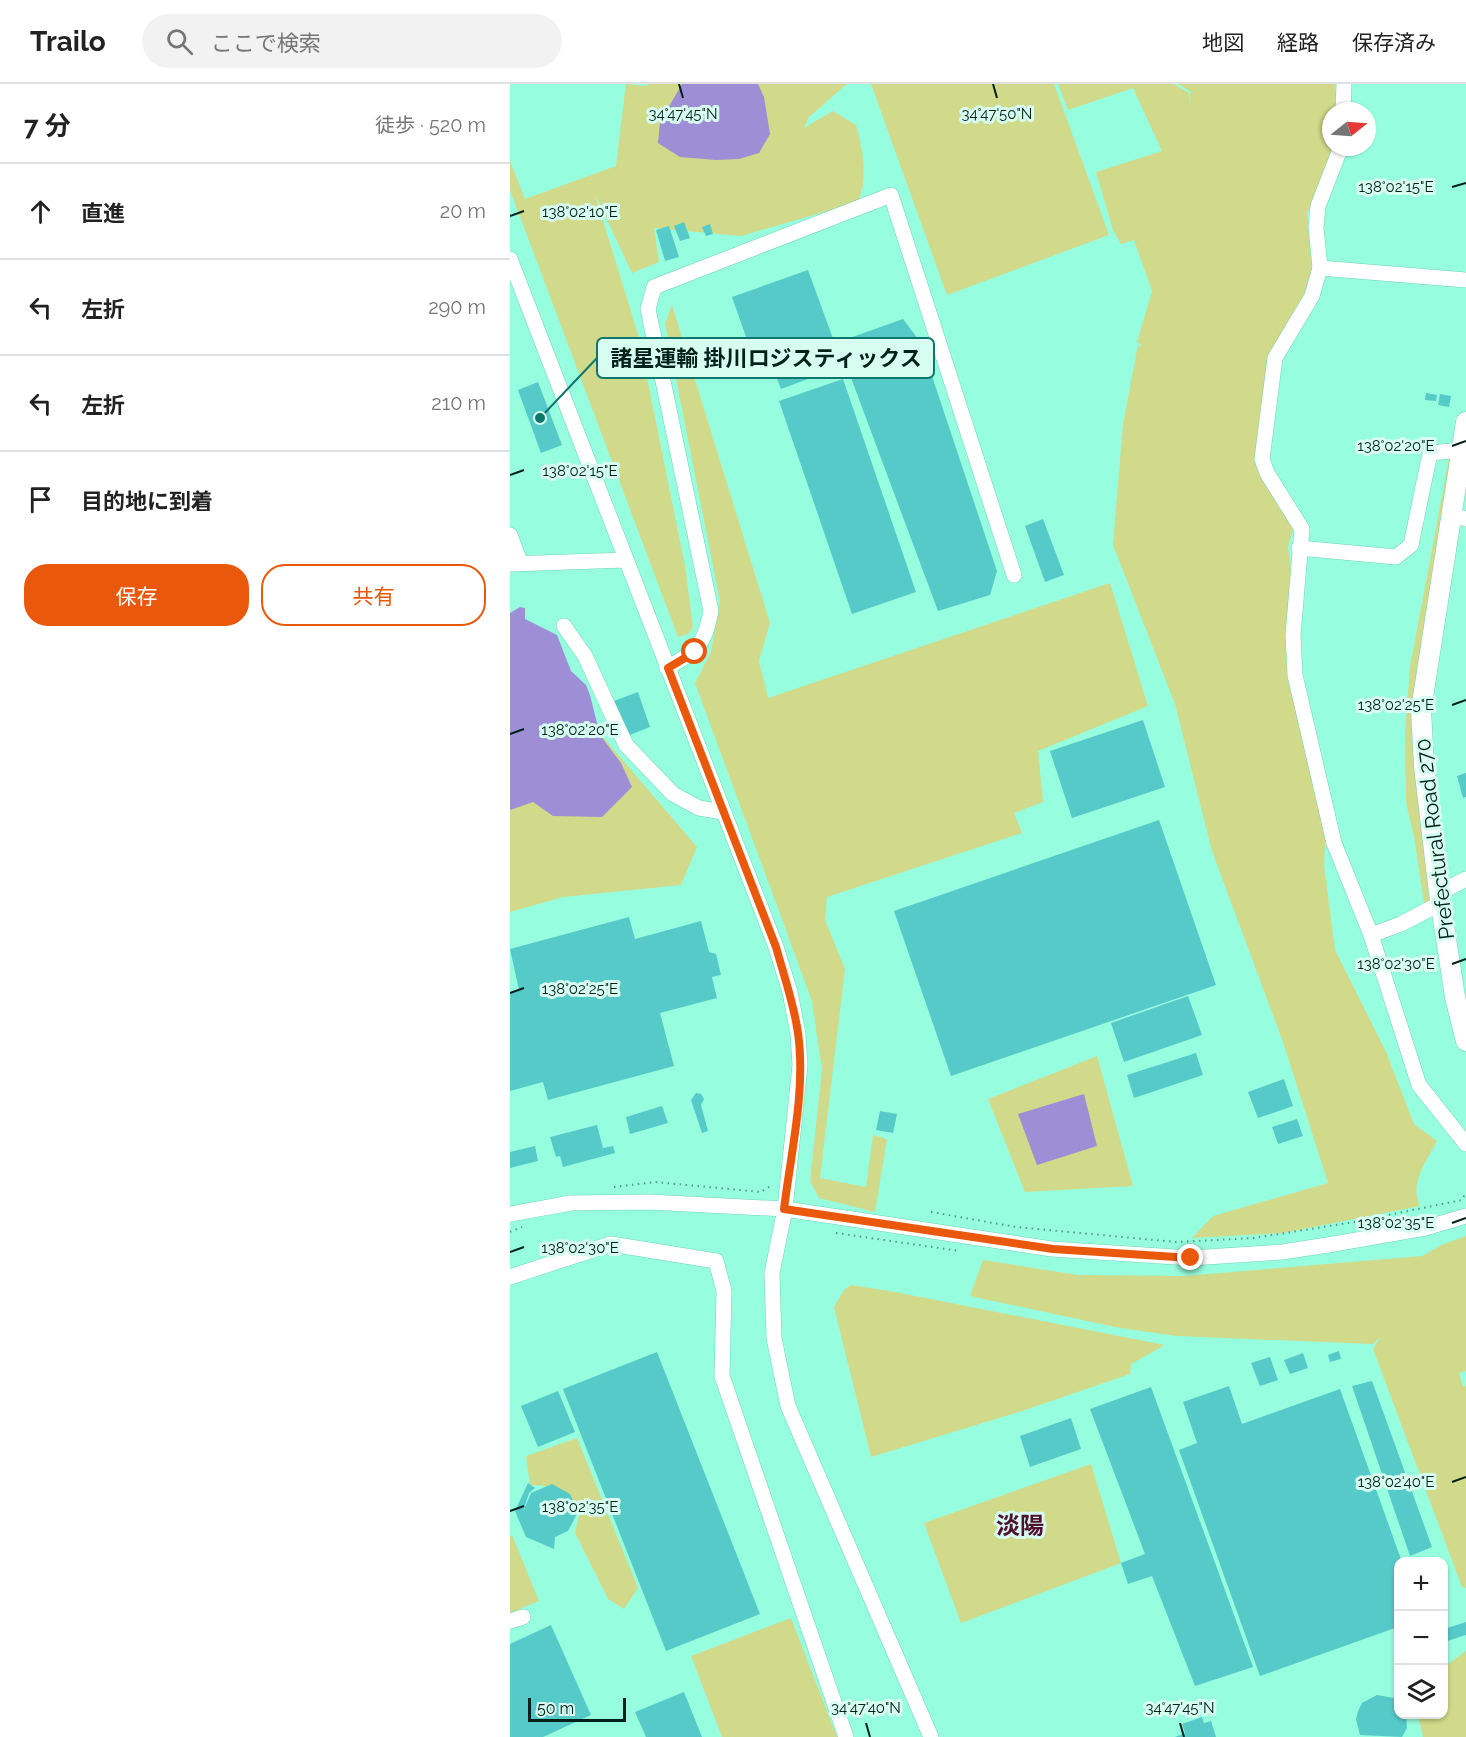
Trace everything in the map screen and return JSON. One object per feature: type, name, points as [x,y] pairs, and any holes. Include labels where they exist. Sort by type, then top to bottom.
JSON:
[{"type":"main road","name":"Prefectural Road 270","points":[[1466,422],[1461,450],[1458,517],[1422,710],[1424,766],[1440,898],[1455,997],[1466,1041]]},
{"type":"street","points":[[1343,102],[1344,84]]},
{"type":"street","points":[[1337,156],[1318,206],[1316,227],[1320,268],[1312,296],[1275,358],[1262,459],[1267,473],[1302,530],[1299,548],[1298,598],[1293,635],[1295,675],[1334,843],[1371,935],[1419,1085],[1466,1144]]},
{"type":"street","points":[[668,668],[695,652],[707,632],[711,610],[648,309],[654,287],[891,195],[1014,575]]},
{"type":"street","points":[[510,259],[516,289],[626,560],[776,947],[790,992],[798,1034],[798,1093],[784,1209],[772,1273],[774,1338],[788,1406],[931,1737]]},
{"type":"street","points":[[1320,268],[1466,280]]},
{"type":"street","points":[[1299,548],[1395,557],[1411,545],[1430,453],[1461,450]]},
{"type":"street","points":[[510,535],[515,563],[626,560]]},
{"type":"street","points":[[564,626],[596,678],[626,745],[673,794],[699,808],[723,812]]},
{"type":"street","points":[[1371,935],[1401,924],[1466,879]]},
{"type":"street","points":[[510,1214],[571,1203],[649,1202],[784,1209],[1053,1249],[1191,1258],[1282,1252],[1328,1245],[1425,1228],[1466,1216]]},
{"type":"street","points":[[510,1277],[612,1244],[716,1261],[724,1291],[722,1376],[846,1737]]},
{"type":"path","points":[[612,1188],[655,1182],[760,1192],[769,1189],[776,1179]]},
{"type":"path","points":[[931,1212],[1016,1227],[1176,1242],[1254,1238],[1354,1222],[1462,1200],[1466,1192]]},
{"type":"path","points":[[510,1232],[523,1227]]},
{"type":"green space","points":[[626,84],[646,86],[649,84],[847,84],[809,117],[804,128],[833,111],[856,125],[861,144],[864,174],[858,202],[741,236],[654,228],[659,262],[632,273],[595,194],[639,338],[685,566],[693,627],[688,634],[678,637],[510,190],[510,161],[525,199],[616,166]]},
{"type":"green space","points":[[871,84],[1054,84],[1109,235],[947,295]]},
{"type":"green space","points":[[1058,84],[1174,84],[1189,93],[1191,106],[1190,91],[1178,84],[1335,84],[1337,102],[1322,102],[1322,156],[1333,156],[1327,181],[1307,212],[1312,270],[1310,293],[1280,346],[1262,459],[1295,522],[1288,547],[1294,594],[1293,645],[1326,827],[1324,865],[1335,950],[1386,1052],[1414,1124],[1437,1141],[1420,1173],[1416,1189],[1420,1206],[1283,1233],[1192,1238],[1213,1216],[1328,1183],[1283,1042],[1212,851],[1175,704],[1113,545],[1123,424],[1138,345],[1143,347],[1137,342],[1152,291],[1134,240],[1121,244],[1113,230],[1096,172],[1162,151],[1133,88],[1068,110]]},
{"type":"green space","points":[[672,305],[770,623],[759,661],[768,698],[1110,583],[1148,706],[1038,751],[1043,802],[1014,813],[1022,833],[827,897],[825,920],[845,969],[820,1178],[866,1187],[873,1135],[887,1139],[875,1212],[819,1198],[810,1181],[822,1070],[812,1001],[695,683],[711,652],[720,601],[665,323]]},
{"type":"green space","points":[[1449,458],[1455,461],[1420,680],[1436,906],[1425,911],[1415,842],[1406,802],[1405,732],[1410,667]]},
{"type":"green space","points":[[510,695],[574,703],[697,847],[681,885],[563,897],[510,912]]},
{"type":"green space","points":[[1097,1056],[1133,1186],[1025,1192],[988,1099]]},
{"type":"green space","points":[[1466,1236],[1466,1371],[1459,1373],[1463,1387],[1466,1386],[1466,1588],[1462,1587],[1373,1349],[1381,1336],[1373,1344],[1177,1336],[1120,1328],[970,1296],[983,1260],[1078,1275],[1185,1276],[1422,1256],[1444,1244]]},
{"type":"green space","points":[[851,1285],[1165,1345],[1131,1364],[1130,1374],[1022,1411],[871,1457],[834,1307],[844,1290]]},
{"type":"green space","points":[[577,1438],[638,1588],[624,1609],[608,1599],[575,1533],[580,1511],[575,1503],[559,1490],[547,1486],[530,1485],[526,1456]]},
{"type":"green space","points":[[1091,1464],[1121,1563],[961,1623],[924,1523]]},
{"type":"green space","points":[[512,1535],[539,1601],[510,1613],[510,1536]]},
{"type":"green space","points":[[791,1618],[837,1737],[722,1737],[691,1656]]},
{"type":"green space","points":[[1466,1651],[1466,1737],[1423,1737],[1419,1719],[1448,1719],[1448,1664]]},
{"type":"shaded area","points":[[682,84],[758,84],[764,97],[770,134],[759,153],[739,159],[680,157],[658,143],[660,122]]},
{"type":"shaded area","points":[[520,607],[525,608],[525,619],[557,635],[571,671],[586,685],[600,735],[621,763],[632,787],[602,817],[553,816],[533,802],[510,810],[510,613]]},
{"type":"shaded area","points":[[1084,1094],[1097,1146],[1037,1165],[1018,1114]]},
{"type":"building","points":[[684,222],[690,238],[680,241],[674,226]]},
{"type":"building","points":[[710,224],[713,234],[706,236],[702,227]]},
{"type":"building","points":[[669,226],[679,257],[665,261],[656,230]]},
{"type":"building","points":[[808,270],[843,366],[781,389],[772,366],[758,371],[732,297]]},
{"type":"building","points":[[903,319],[921,343],[997,571],[990,595],[938,611],[847,367],[844,340]]},
{"type":"building","points":[[843,379],[916,592],[852,614],[779,401]]},
{"type":"building","points":[[538,382],[562,445],[541,453],[518,390]]},
{"type":"building","points":[[1426,393],[1437,395],[1436,401],[1425,400]]},
{"type":"building","points":[[1440,394],[1451,396],[1449,407],[1438,405]]},
{"type":"building","points":[[1043,519],[1064,575],[1045,582],[1025,526]]},
{"type":"building","points":[[638,692],[650,727],[627,736],[614,701]]},
{"type":"building","points":[[1143,720],[1165,787],[1072,818],[1050,751]]},
{"type":"building","points":[[1466,773],[1466,797],[1463,798],[1457,776]]},
{"type":"building","points":[[1159,820],[1216,985],[951,1076],[894,911]]},
{"type":"building","points":[[629,917],[635,939],[701,921],[709,952],[716,954],[721,975],[712,977],[717,998],[660,1013],[674,1066],[548,1100],[543,1082],[510,1091],[510,992],[519,990],[510,949]]},
{"type":"building","points":[[1188,996],[1202,1035],[1124,1062],[1111,1023]]},
{"type":"building","points":[[1196,1053],[1203,1075],[1134,1098],[1127,1075]]},
{"type":"building","points":[[1284,1079],[1293,1106],[1258,1118],[1248,1092]]},
{"type":"building","points":[[696,1093],[701,1094],[704,1099],[701,1105],[708,1131],[702,1133],[691,1100]]},
{"type":"building","points":[[662,1106],[668,1123],[630,1134],[626,1117]]},
{"type":"building","points":[[880,1111],[897,1114],[893,1133],[876,1130]]},
{"type":"building","points":[[1297,1119],[1303,1136],[1278,1144],[1272,1127]]},
{"type":"building","points":[[597,1125],[603,1148],[613,1146],[615,1153],[563,1167],[560,1156],[556,1157],[550,1137]]},
{"type":"building","points":[[535,1146],[538,1161],[510,1168],[510,1152]]},
{"type":"building","points":[[1339,1351],[1341,1359],[1330,1362],[1328,1355]]},
{"type":"building","points":[[657,1352],[760,1614],[666,1651],[563,1389]]},
{"type":"building","points":[[1303,1353],[1308,1368],[1290,1374],[1284,1360]]},
{"type":"building","points":[[1270,1357],[1278,1380],[1260,1386],[1251,1363]]},
{"type":"building","points":[[1372,1381],[1432,1547],[1410,1556],[1352,1386]]},
{"type":"building","points":[[1229,1386],[1242,1424],[1340,1389],[1400,1557],[1394,1557],[1394,1628],[1260,1676],[1179,1450],[1197,1443],[1183,1402]]},
{"type":"building","points":[[1151,1387],[1253,1667],[1195,1686],[1152,1576],[1128,1584],[1121,1563],[1145,1554],[1090,1409]]},
{"type":"building","points":[[558,1391],[575,1432],[538,1447],[521,1406]]},
{"type":"building","points":[[1071,1418],[1081,1449],[1030,1467],[1020,1436]]},
{"type":"building","points":[[528,1483],[535,1488],[529,1493],[523,1512],[531,1493],[552,1484],[570,1494],[578,1512],[568,1531],[555,1537],[554,1549],[526,1537],[515,1511]]},
{"type":"building","points":[[1466,1622],[1466,1635],[1448,1641],[1448,1628]]},
{"type":"building","points":[[551,1625],[591,1715],[543,1737],[510,1737],[510,1644]]},
{"type":"building","points":[[684,1692],[702,1737],[646,1737],[635,1712]]},
{"type":"building","points":[[1377,1695],[1394,1698],[1394,1719],[1406,1719],[1407,1728],[1402,1737],[1360,1735],[1356,1719],[1362,1703]]},
{"type":"building","points":[[1202,1717],[1204,1723],[1211,1721],[1216,1737],[1175,1737],[1185,1733],[1182,1724]]},
{"type":"place","name":"諸星運輸 掛川ロジスティックス","points":[[540,418]]},
{"type":"district","name":"淡陽","points":[[1020,1526]]},
{"type":"route","points":[[695,652],[668,668],[776,947],[790,992],[798,1034],[800,1065],[798,1093],[784,1209],[1053,1249],[1191,1258]]}]
